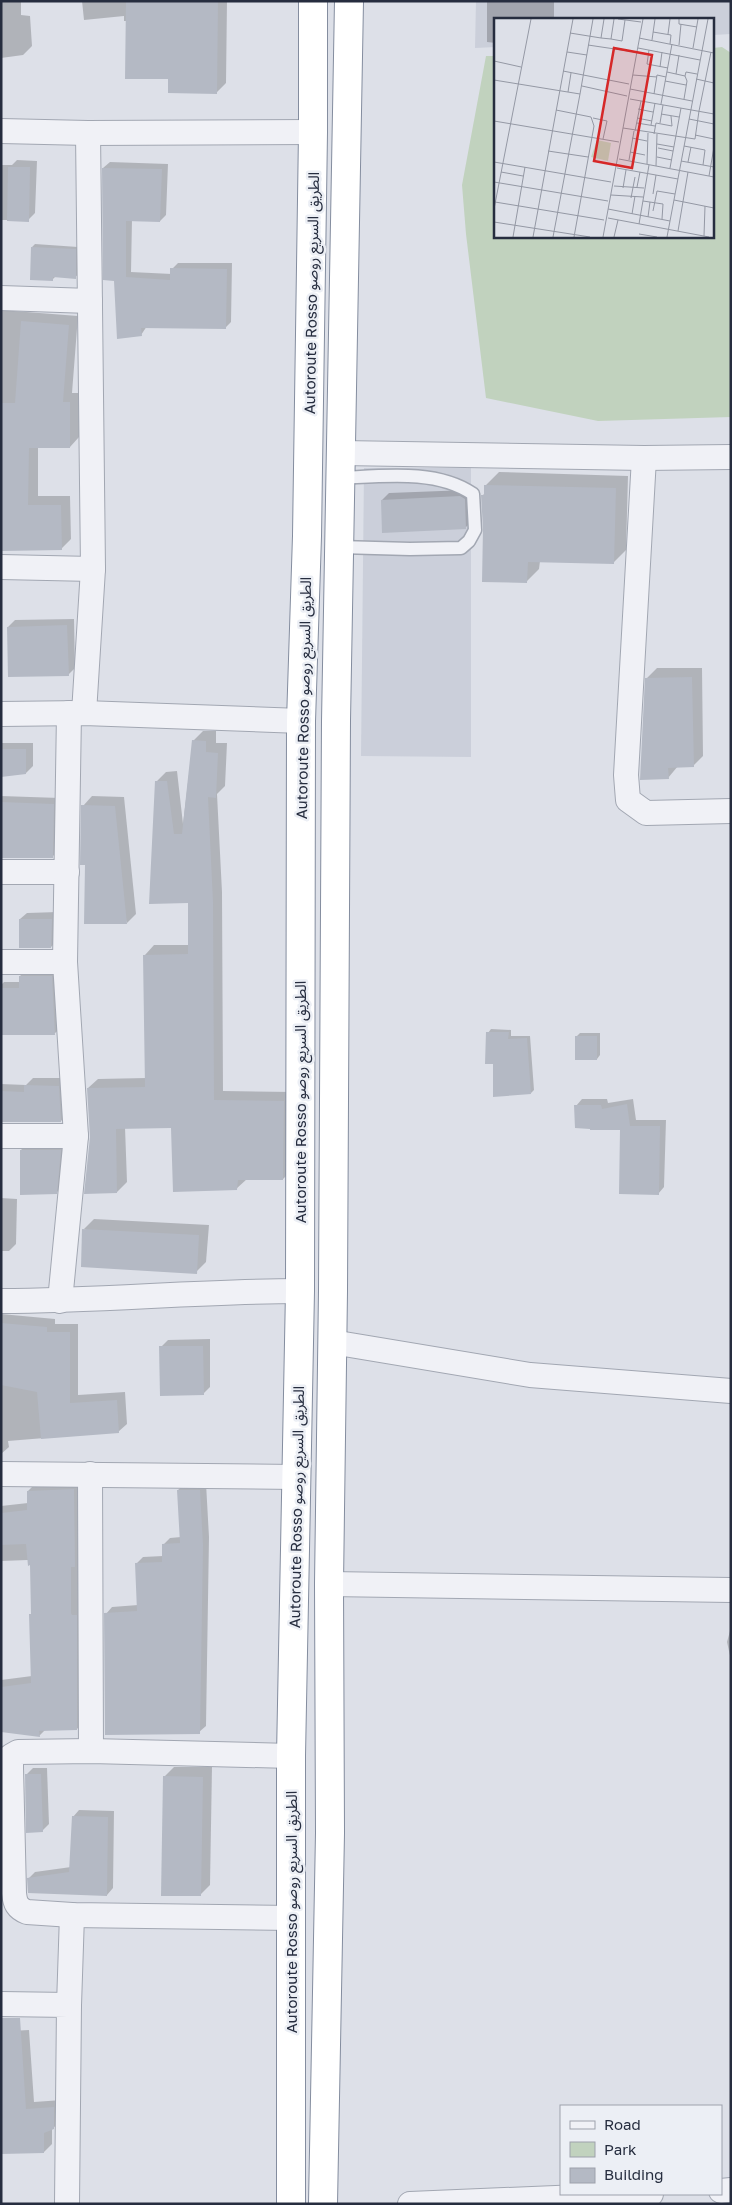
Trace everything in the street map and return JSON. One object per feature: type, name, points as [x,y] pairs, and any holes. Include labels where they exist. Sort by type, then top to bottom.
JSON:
[{"type":"highway","name":"Autoroute Rosso الطريق السريع روصو","points":[[291,2204],[291,1756],[300,1291],[300,721],[307,536],[313,1]]},
{"type":"highway","points":[[322,2204],[330,1833],[328,1584],[332,1342],[336,721],[349,1]]},
{"type":"street","points":[[1,131],[88,133],[313,132]]},
{"type":"street","points":[[60,1301],[76,1136],[65,962],[67,872],[76,713],[93,569],[88,133]]},
{"type":"street","points":[[1,298],[90,301]]},
{"type":"street","points":[[341,466],[731,457]]},
{"type":"street","points":[[644,458],[626,776],[628,800],[646,813],[731,811]]},
{"type":"street","points":[[1,567],[93,569]]},
{"type":"street","points":[[1,714],[76,713],[300,721]]},
{"type":"street","points":[[1,872],[67,872]]},
{"type":"street","points":[[1,962],[65,962]]},
{"type":"street","points":[[1,1136],[76,1136]]},
{"type":"street","points":[[1,1301],[60,1301],[256,1291],[300,1291]]},
{"type":"street","points":[[332,1342],[530,1375],[731,1391]]},
{"type":"street","points":[[1,1474],[296,1477]]},
{"type":"street","points":[[90,1474],[91,1752]]},
{"type":"street","points":[[328,1584],[731,1590]]},
{"type":"street","points":[[291,1756],[18,1752],[11,1756],[7,1793],[15,1902],[20,1909],[27,1912],[72,1915],[291,1918]]},
{"type":"street","points":[[67,2204],[72,1915]]},
{"type":"street","points":[[1,2004],[69,2005]]},
{"type":"street","points":[[410,2204],[627,2195]]},
{"type":"lane","points":[[340,546],[410,549],[461,548],[469,541],[475,530],[476,511],[473,494],[460,485],[438,478],[341,466]]},
{"type":"shaded area","points":[[476,1],[731,1],[731,34],[714,35],[714,18],[494,18],[494,47],[475,48]]},
{"type":"shaded area","points":[[364,468],[471,468],[471,757],[361,756]]},
{"type":"green space","points":[[722,47],[731,53],[731,417],[598,421],[486,398],[466,234],[462,185],[486,56],[494,56],[494,238],[714,238],[714,48]]},
{"type":"building","points":[[126,1],[218,1],[217,94],[168,93],[168,79],[125,79]]},
{"type":"building","points":[[8,167],[30,167],[29,222],[7,221]]},
{"type":"building","points":[[102,168],[162,169],[160,222],[126,221],[126,277],[170,280],[170,268],[227,269],[226,329],[141,328],[142,336],[117,339],[114,281],[103,280]]},
{"type":"building","points":[[31,247],[76,249],[76,279],[53,277],[53,281],[30,280]]},
{"type":"building","points":[[21,321],[69,325],[63,402],[70,402],[70,448],[29,448],[28,505],[61,505],[62,550],[1,551],[1,403],[15,403]]},
{"type":"building","points":[[484,485],[616,488],[614,564],[528,562],[527,583],[482,582],[483,528],[481,495],[484,495]]},
{"type":"building","points":[[460,496],[465,499],[466,529],[382,533],[381,500]]},
{"type":"building","points":[[67,625],[69,676],[8,677],[7,627]]},
{"type":"building","points":[[692,677],[694,767],[668,768],[669,779],[640,780],[645,678]]},
{"type":"building","points":[[192,740],[206,741],[206,752],[218,753],[216,798],[208,797],[213,902],[214,1100],[284,1101],[283,1180],[238,1180],[237,1190],[173,1192],[171,1128],[116,1129],[117,1193],[84,1194],[90,1137],[87,1088],[145,1087],[143,955],[188,954],[188,903],[149,904],[155,781],[167,781],[174,834],[182,834]]},
{"type":"building","points":[[1,749],[26,749],[26,774],[1,777]]},
{"type":"building","points":[[1,802],[54,804],[53,858],[1,858]]},
{"type":"building","points":[[81,805],[115,806],[127,924],[84,924],[85,865],[80,865]]},
{"type":"building","points":[[19,919],[52,919],[51,948],[19,948]]},
{"type":"building","points":[[19,976],[52,976],[55,1035],[1,1035],[1,988],[19,988]]},
{"type":"building","points":[[486,1032],[509,1032],[508,1039],[527,1038],[531,1094],[493,1097],[493,1064],[485,1064]]},
{"type":"building","points":[[575,1036],[597,1036],[597,1060],[575,1060]]},
{"type":"building","points":[[24,1085],[59,1086],[61,1122],[1,1122],[1,1091],[24,1092]]},
{"type":"building","points":[[627,1104],[630,1126],[660,1126],[659,1195],[619,1194],[620,1130],[575,1128],[574,1105],[601,1105],[602,1109]]},
{"type":"building","points":[[20,1150],[61,1150],[57,1194],[20,1195]]},
{"type":"building","points":[[82,1229],[199,1235],[197,1274],[81,1267]]},
{"type":"building","points":[[1,1323],[47,1327],[47,1332],[70,1332],[70,1403],[117,1400],[119,1433],[41,1439],[37,1392],[1,1385]]},
{"type":"building","points":[[159,1346],[203,1346],[204,1395],[160,1396]]},
{"type":"building","points":[[74,1489],[75,1567],[71,1567],[71,1613],[72,1615],[77,1615],[77,1730],[39,1731],[40,1737],[1,1732],[1,1687],[31,1683],[29,1614],[31,1614],[30,1565],[28,1566],[26,1544],[1,1545],[1,1513],[27,1510],[27,1491]]},
{"type":"building","points":[[177,1490],[200,1490],[203,1545],[200,1734],[105,1735],[104,1613],[137,1611],[135,1563],[162,1562],[162,1544],[180,1543]]},
{"type":"building","points":[[25,1774],[41,1774],[43,1832],[26,1833]]},
{"type":"building","points":[[163,1776],[203,1777],[201,1896],[161,1896]]},
{"type":"building","points":[[72,1816],[108,1817],[107,1896],[28,1893],[27,1878],[69,1872]]},
{"type":"building","points":[[1,2018],[20,2018],[26,2109],[54,2107],[54,2129],[44,2133],[44,2153],[1,2154]]}]
